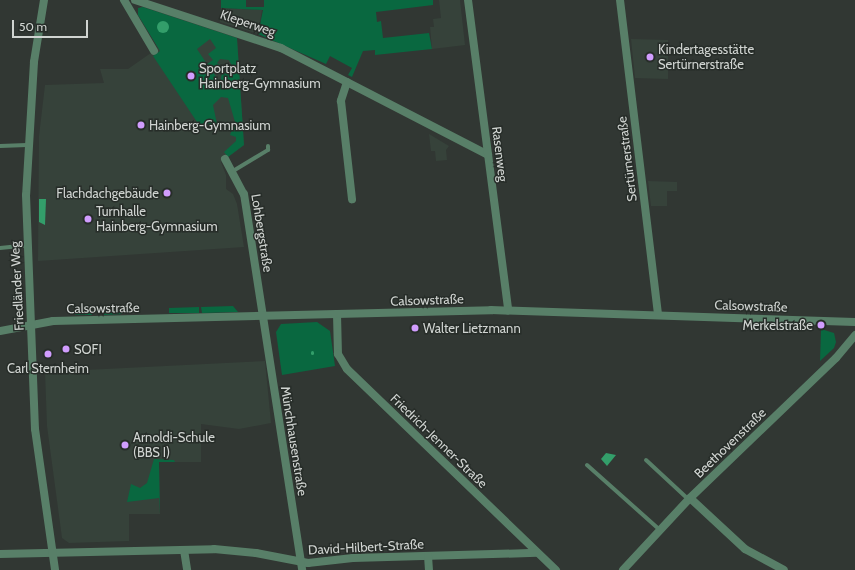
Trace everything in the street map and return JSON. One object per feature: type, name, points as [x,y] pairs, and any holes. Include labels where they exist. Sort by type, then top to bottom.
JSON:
[{"type":"street","name":"Friedländer Weg","points":[[44,0],[34,62],[27,145],[27,245],[35,429],[55,570]]},
{"type":"street","points":[[124,0],[154,51]]},
{"type":"street","name":"Kleperweg","points":[[135,0],[260,39],[488,155]]},
{"type":"street","name":"Rasenweg","points":[[468,0],[508,310]]},
{"type":"street","name":"Sertürnerstraße","points":[[620,0],[658,315]]},
{"type":"street","points":[[347,82],[341,101],[352,199]]},
{"type":"street","name":"Lohbergstraße","points":[[225,159],[233,171],[244,194],[262,316]]},
{"type":"street","name":"Calsowstraße","points":[[0,331],[53,321],[508,310],[855,322]]},
{"type":"street","name":"Friedrich-Jenner-Straße","points":[[336,314],[337,348],[342,363],[537,554],[556,570]]},
{"type":"street","name":"Münchhausenstraße","points":[[262,316],[301,566]]},
{"type":"street","name":"Beethovenstraße","points":[[623,570],[689,499],[831,362],[855,335]]},
{"type":"street","points":[[689,499],[745,549],[784,570]]},
{"type":"street","points":[[184,550],[187,570]]},
{"type":"street","name":"David-Hilbert-Straße","points":[[0,554],[238,550],[301,566],[353,558],[537,554]]},
{"type":"street","points":[[428,556],[428,570]]},
{"type":"lane","points":[[0,146],[27,145]]},
{"type":"lane","points":[[233,171],[268,150],[268,146]]},
{"type":"lane","points":[[0,248],[27,245]]},
{"type":"lane","points":[[646,460],[689,499]]},
{"type":"lane","points":[[587,466],[660,530]]},
{"type":"shaded area","points":[[221,0],[246,0],[246,7],[264,7],[264,0],[433,0],[433,5],[376,12],[377,22],[381,21],[383,38],[429,33],[432,49],[375,55],[375,50],[363,51],[352,77],[348,75],[352,68],[330,56],[326,64],[258,34],[263,10],[221,8]]},
{"type":"shaded area","points":[[439,0],[460,0],[465,45],[432,49],[430,27],[434,27],[433,19],[441,18]]},
{"type":"shaded area","name":"Hainberg-Gymnasium","points":[[140,7],[237,38],[244,145],[221,162],[226,175],[226,189],[233,194],[237,204],[244,247],[38,261],[39,136],[45,85],[104,83],[100,69],[128,69],[158,48],[138,15]]},
{"type":"shaded area","points":[[143,7],[237,38],[244,145],[228,157],[224,152],[236,141],[236,137],[230,135],[235,122],[228,98],[221,97],[213,105],[217,124],[210,126],[208,124],[201,128],[153,56],[160,51],[138,15],[138,8]],"holes":[[[210,39],[216,48],[208,54],[213,60],[207,64],[197,49]],[[220,59],[229,60],[232,66],[230,73],[222,73],[220,83],[211,69],[220,65],[217,63]]]},
{"type":"shaded area","points":[[221,8],[262,10],[258,34],[220,22]]},
{"type":"shaded area","points":[[165,21],[168,22],[168,32],[161,33],[158,32],[157,25],[158,22]]},
{"type":"shaded area","name":"Kindertagesstätte Sertürnerstraße","points":[[631,39],[668,40],[668,79],[635,78]]},
{"type":"shaded area","points":[[429,134],[449,146],[446,150],[447,160],[436,161],[435,151],[431,151]]},
{"type":"shaded area","points":[[648,181],[677,182],[677,191],[667,191],[667,206],[651,206]]},
{"type":"shaded area","points":[[39,199],[46,199],[45,225],[39,222]]},
{"type":"shaded area","points":[[233,306],[238,312],[202,313],[201,307]]},
{"type":"shaded area","points":[[199,307],[199,313],[169,313],[169,308]]},
{"type":"shaded area","points":[[75,309],[92,309],[92,315],[75,315]]},
{"type":"shaded area","points":[[104,309],[122,309],[122,314],[104,315]]},
{"type":"shaded area","points":[[317,322],[330,331],[335,366],[282,375],[276,332],[281,324]]},
{"type":"shaded area","points":[[821,329],[834,333],[836,342],[834,348],[820,361]]},
{"type":"shaded area","name":"Arnoldi-Schule (BBS I)","points":[[265,361],[271,423],[239,429],[201,424],[201,462],[159,462],[160,514],[129,514],[129,541],[69,543],[62,538],[47,426],[45,372]]},
{"type":"shaded area","points":[[606,453],[616,455],[607,466],[601,459]]},
{"type":"shaded area","points":[[154,459],[174,460],[175,462],[159,462],[160,514],[159,498],[127,502],[131,484],[140,488],[147,483]]},
{"type":"place","name":"Kindertagesstätte Sertürnerstraße","points":[[650,57]]},
{"type":"place","name":"Sportplatz Hainberg-Gymnasium","points":[[191,76]]},
{"type":"place","name":"Hainberg-Gymnasium","points":[[141,125]]},
{"type":"place","name":"Flachdachgebäude","points":[[167,193]]},
{"type":"place","name":"Turnhalle Hainberg-Gymnasium","points":[[88,219]]},
{"type":"place","name":"Merkelstraße","points":[[821,325]]},
{"type":"place","name":"Walter Lietzmann","points":[[415,328]]},
{"type":"place","name":"SOFI","points":[[66,349]]},
{"type":"place","name":"Carl Sternheim","points":[[48,354]]},
{"type":"place","name":"Arnoldi-Schule (BBS I)","points":[[125,445]]}]
